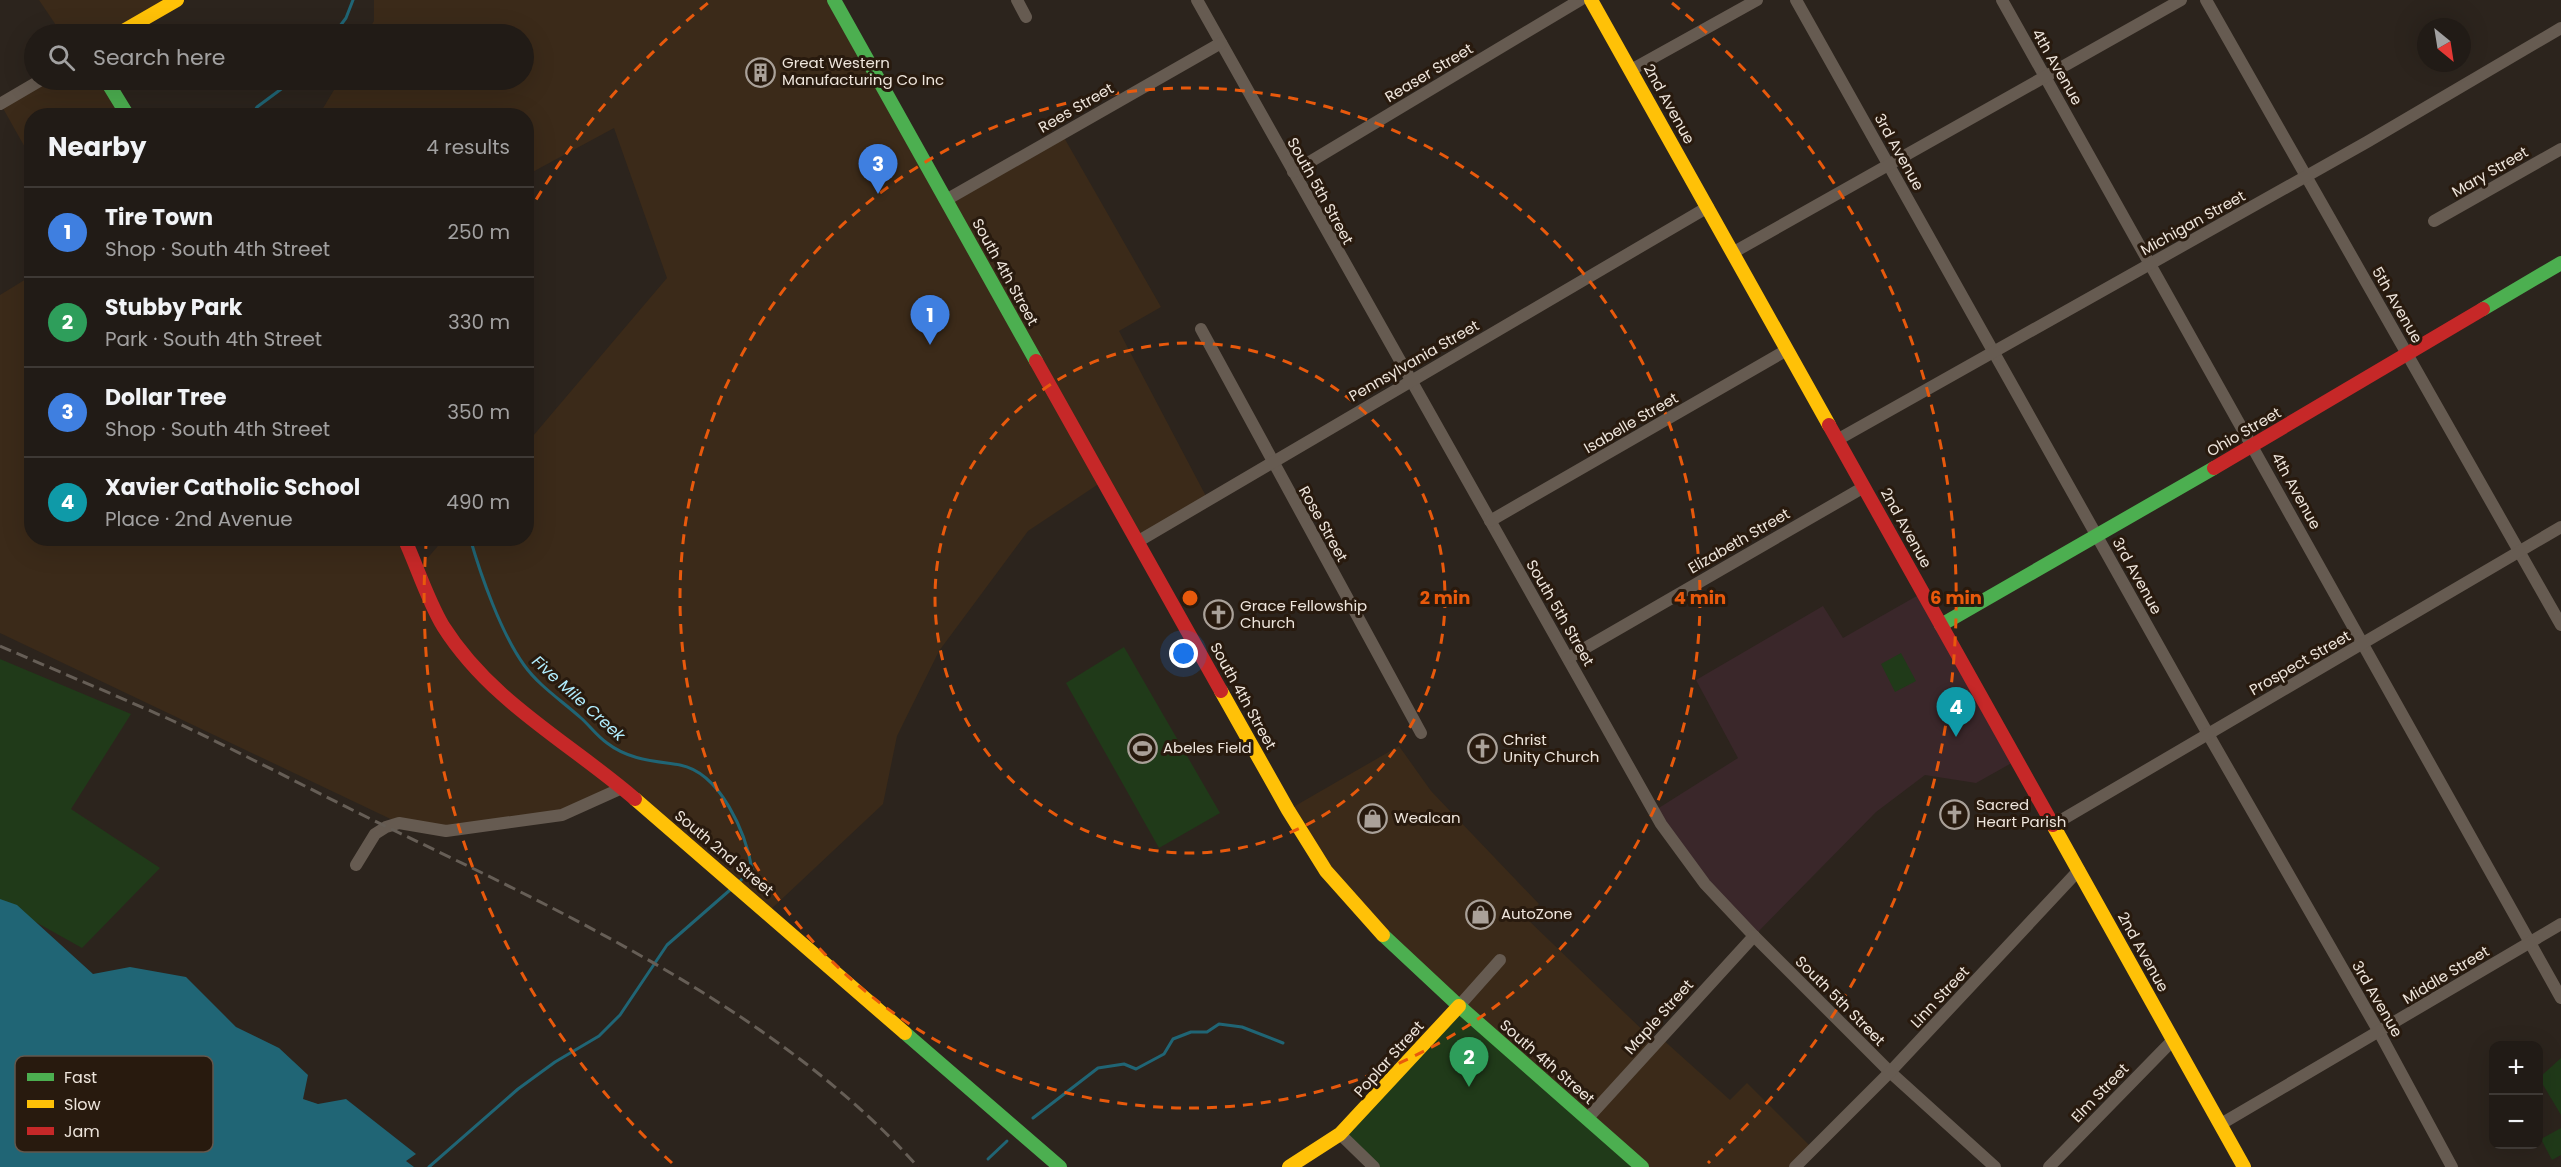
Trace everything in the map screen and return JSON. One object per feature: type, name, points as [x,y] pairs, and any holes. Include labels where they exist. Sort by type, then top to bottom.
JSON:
[{"type":"main road","points":[[135,24],[177,0]]},
{"type":"main road","name":"South 4th Street","points":[[834,0],[1287,810],[1326,871],[1381,933],[1642,1167]]},
{"type":"main road","name":"2nd Avenue","points":[[1591,0],[2244,1167]]},
{"type":"main road","points":[[112,90],[123,108]]},
{"type":"main road","name":"Ohio Street","points":[[1941,626],[2409,355],[2561,263]]},
{"type":"main road","name":"South 2nd Street","points":[[408,546],[442,624],[466,658],[515,708],[622,788],[1060,1167]]},
{"type":"main road","name":"Poplar Street","points":[[1289,1167],[1340,1134],[1367,1108],[1460,1006]]},
{"type":"street","points":[[1017,0],[1026,17]]},
{"type":"street","name":"South 5th Street","points":[[1197,0],[1409,381],[1661,824],[1705,884],[1754,936],[1890,1072],[1995,1167]]},
{"type":"street","name":"Reaser Street","points":[[1293,172],[1580,0]]},
{"type":"street","points":[[1631,70],[1757,0]]},
{"type":"street","name":"3rd Avenue","points":[[1796,0],[2208,734],[2379,1032],[2452,1167]]},
{"type":"street","name":"4th Avenue","points":[[2002,0],[2561,998]]},
{"type":"street","points":[[1734,252],[2181,0]]},
{"type":"street","name":"5th Avenue","points":[[2206,0],[2561,625]]},
{"type":"street","name":"Michigan Street","points":[[1837,440],[2307,176],[2561,28]]},
{"type":"street","name":"Rees Street","points":[[946,200],[1221,43]]},
{"type":"street","points":[[0,104],[24,90]]},
{"type":"street","name":"Mary Street","points":[[2434,221],[2561,148]]},
{"type":"street","name":"Pennsylvania Street","points":[[1137,542],[1708,207]]},
{"type":"street","name":"Rose Street","points":[[1201,329],[1421,733]]},
{"type":"street","name":"Isabelle Street","points":[[1490,521],[1787,351]]},
{"type":"street","name":"Elizabeth Street","points":[[1568,658],[1864,487]]},
{"type":"street","name":"Prospect Street","points":[[2053,825],[2561,527]]},
{"type":"street","points":[[356,865],[375,834],[399,823],[446,831],[562,815],[622,788]]},
{"type":"street","name":"Linn Street","points":[[1795,1167],[1890,1072],[2079,870]]},
{"type":"street","name":"Middle Street","points":[[2221,1124],[2561,924]]},
{"type":"street","name":"Maple Street","points":[[1587,1119],[1754,936]]},
{"type":"street","name":"Poplar Street","points":[[1460,1006],[1500,960]]},
{"type":"street","name":"Elm Street","points":[[2049,1167],[2173,1040]]},
{"type":"street","points":[[1340,1134],[1374,1167]]},
{"type":"shaded area","points":[[39,0],[177,0],[135,24],[55,24]]},
{"type":"shaded area","points":[[374,0],[834,0],[946,200],[1062,134],[1161,307],[1119,331],[1208,500],[1137,542],[1103,481],[1028,531],[939,651],[897,736],[883,804],[768,912],[622,788],[562,815],[446,831],[399,823],[0,633],[0,295],[24,280],[24,546],[407,546],[418,569],[438,546],[534,546],[534,435],[667,278],[614,128],[534,171],[534,108],[323,108],[334,90],[534,90],[534,24],[372,24]]},
{"type":"shaded area","points":[[24,90],[112,90],[124,108],[24,108],[24,146],[0,103]]},
{"type":"shaded area","points":[[1922,593],[2017,760],[1976,783],[1925,775],[1876,812],[1754,936],[1654,811],[1738,758],[1696,680],[1823,606],[1843,638]]},
{"type":"shaded area","points":[[1399,746],[1431,791],[1539,904],[1526,918],[1655,1042],[1660,1037],[1730,1100],[1747,1083],[1813,1149],[1795,1167],[1642,1167],[1388,940],[1288,810]]},
{"type":"green space","name":"Abeles Field","points":[[1124,647],[1220,813],[1159,848],[1066,683]]},
{"type":"green space","points":[[1901,653],[1916,681],[1895,692],[1881,664]]},
{"type":"green space","points":[[0,659],[131,714],[71,809],[160,868],[82,948],[0,902]]},
{"type":"green space","points":[[1459,1006],[1642,1167],[1374,1167],[1340,1134]]},
{"type":"green space","points":[[2561,1058],[2561,1115],[2543,1085],[2543,1074]]},
{"type":"green space","points":[[2561,1128],[2561,1155],[2552,1160],[2543,1143],[2543,1138]]},
{"type":"water","points":[[0,899],[17,905],[93,974],[130,967],[186,977],[236,1027],[279,1048],[308,1075],[303,1099],[318,1104],[346,1099],[416,1154],[406,1161],[414,1167],[0,1167]]},
{"type":"waterway","name":"Five Mile Creek","points":[[342,24],[353,0]]},
{"type":"waterway","name":"Five Mile Creek","points":[[256,108],[280,90]]},
{"type":"waterway","name":"Five Mile Creek","points":[[473,546],[507,637],[536,680],[615,749],[642,759],[680,765],[695,770],[719,792],[737,823],[749,855],[752,869],[739,882]]},
{"type":"waterway","name":"Five Mile Creek","points":[[429,1167],[518,1089],[555,1062],[599,1036],[620,1015],[667,945],[730,890]]},
{"type":"waterway","points":[[1033,1118],[1098,1068],[1124,1064],[1136,1069],[1164,1054],[1173,1039],[1191,1032],[1207,1032],[1219,1024],[1242,1027],[1283,1043]]},
{"type":"waterway","points":[[988,1159],[1007,1141]]},
{"type":"railway","points":[[0,646],[171,720],[599,932],[738,1015],[803,1062],[864,1112],[918,1167]]},
{"type":"traffic: fast","points":[[834,0],[1036,361]]},
{"type":"traffic: fast","points":[[112,90],[123,108]]},
{"type":"traffic: fast","points":[[2483,309],[2561,263]]},
{"type":"traffic: fast","points":[[1941,625],[2214,468]]},
{"type":"traffic: fast","points":[[1383,935],[1459,1006],[1642,1167]]},
{"type":"traffic: fast","points":[[905,1033],[1060,1167]]},
{"type":"traffic: slow","points":[[135,24],[177,0]]},
{"type":"traffic: slow","points":[[1591,0],[1829,425]]},
{"type":"traffic: slow","points":[[1221,691],[1288,810],[1326,871],[1383,935]]},
{"type":"traffic: slow","points":[[635,799],[905,1033]]},
{"type":"traffic: slow","points":[[2053,825],[2244,1167]]},
{"type":"traffic: slow","points":[[1289,1167],[1340,1134],[1459,1006]]},
{"type":"traffic: jam","points":[[2214,468],[2483,309]]},
{"type":"traffic: jam","points":[[1036,361],[1221,691]]},
{"type":"traffic: jam","points":[[1829,425],[2053,825]]},
{"type":"traffic: jam","points":[[407,546],[437,616],[462,653],[507,699],[635,799]]},
{"type":"place","name":"Great Western Manufacturing Co Inc","points":[[761,72]]},
{"type":"place","name":"Dollar Tree","points":[[878,194]]},
{"type":"place","name":"Tire Town","points":[[930,345]]},
{"type":"place","name":"Grace Fellowship Church","points":[[1219,615]]},
{"type":"place","name":"Xavier Catholic School","points":[[1956,737]]},
{"type":"place","name":"Abeles Field","points":[[1142,748]]},
{"type":"place","name":"Christ Unity Church","points":[[1482,749]]},
{"type":"place","name":"Sacred Heart Parish","points":[[1955,814]]},
{"type":"place","name":"Wealcan","points":[[1373,818]]},
{"type":"place","name":"AutoZone","points":[[1480,914]]},
{"type":"place","name":"Stubby Park","points":[[1469,1087]]}]
